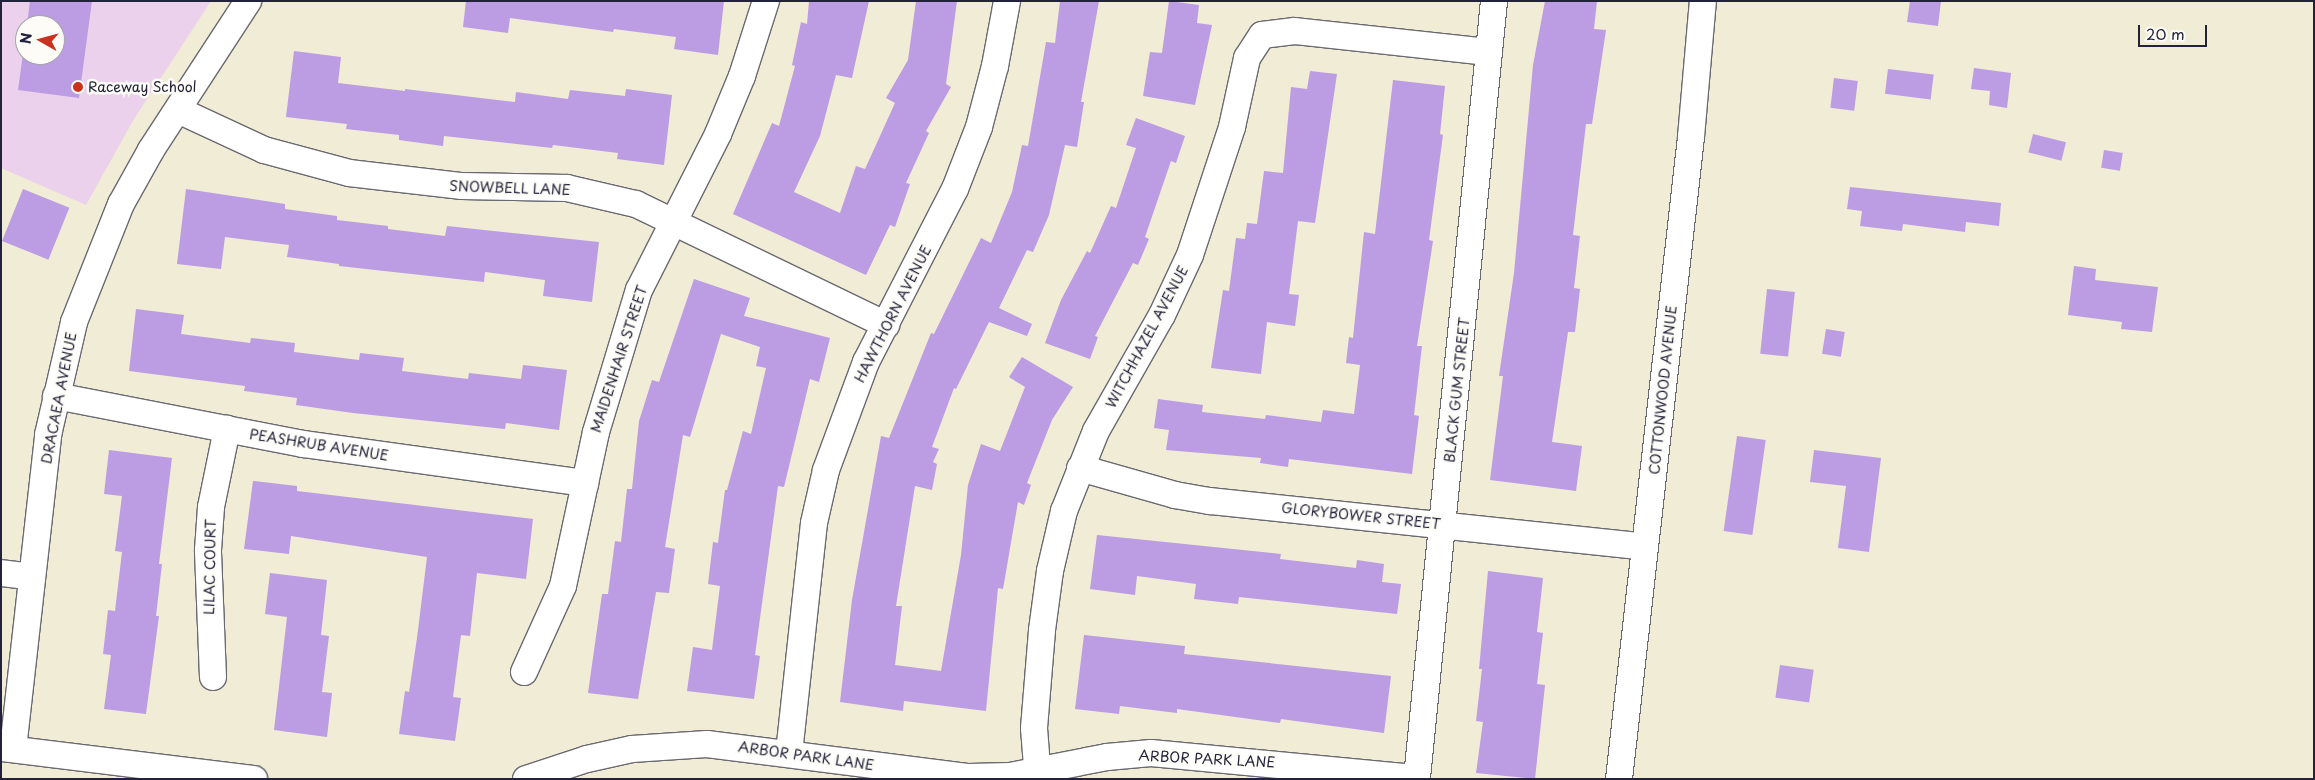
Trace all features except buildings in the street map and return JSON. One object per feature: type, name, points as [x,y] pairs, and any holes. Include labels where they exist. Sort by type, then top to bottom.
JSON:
[{"type":"street","name":"DRACAEA AVENUE","points":[[7,749],[56,396],[74,322],[98,256],[130,188],[248,1]]},
{"type":"street","name":"MAIDENHAIR STREET","points":[[524,672],[563,586],[596,432],[639,290],[672,220],[718,134],[742,76],[766,1]]},
{"type":"street","name":"HAWTHORN AVENUE","points":[[789,753],[810,561],[820,497],[846,411],[866,362],[934,234],[975,136],[995,66],[1007,1]]},
{"type":"street","name":"BLACK GUM STREET","points":[[1417,778],[1494,1]]},
{"type":"street","name":"COTTONWOOD AVENUE","points":[[1619,779],[1690,146],[1703,1]]},
{"type":"street","name":"WITCHHAZEL AVENUE","points":[[1038,775],[1034,728],[1050,571],[1064,511],[1096,431],[1162,315],[1190,255],[1232,127],[1247,58],[1262,35],[1295,32],[1489,52]]},
{"type":"street","name":"SNOWBELL LANE","points":[[178,110],[264,150],[349,173],[462,186],[567,188],[636,204],[886,325]]},
{"type":"street","name":"PEASHRUB AVENUE","points":[[56,396],[303,444],[585,483]]},
{"type":"street","name":"LILAC COURT","points":[[213,677],[208,550],[211,507],[227,429]]},
{"type":"street","name":"GLORYBOWER STREET","points":[[1080,468],[1183,497],[1645,547]]},
{"type":"street","points":[[1,573],[32,578]]},
{"type":"street","name":"ARBOR PARK LANE","points":[[526,779],[587,759],[632,749],[708,744],[969,777],[1038,775],[1107,756],[1151,753],[1417,778]]},
{"type":"street","points":[[7,749],[254,779]]},
{"type":"shaded area","name":"Raceway School","points":[[1,1],[211,1],[134,119],[86,205],[1,168]]},
{"type":"place","name":"Raceway School","points":[[78,87]]}]
